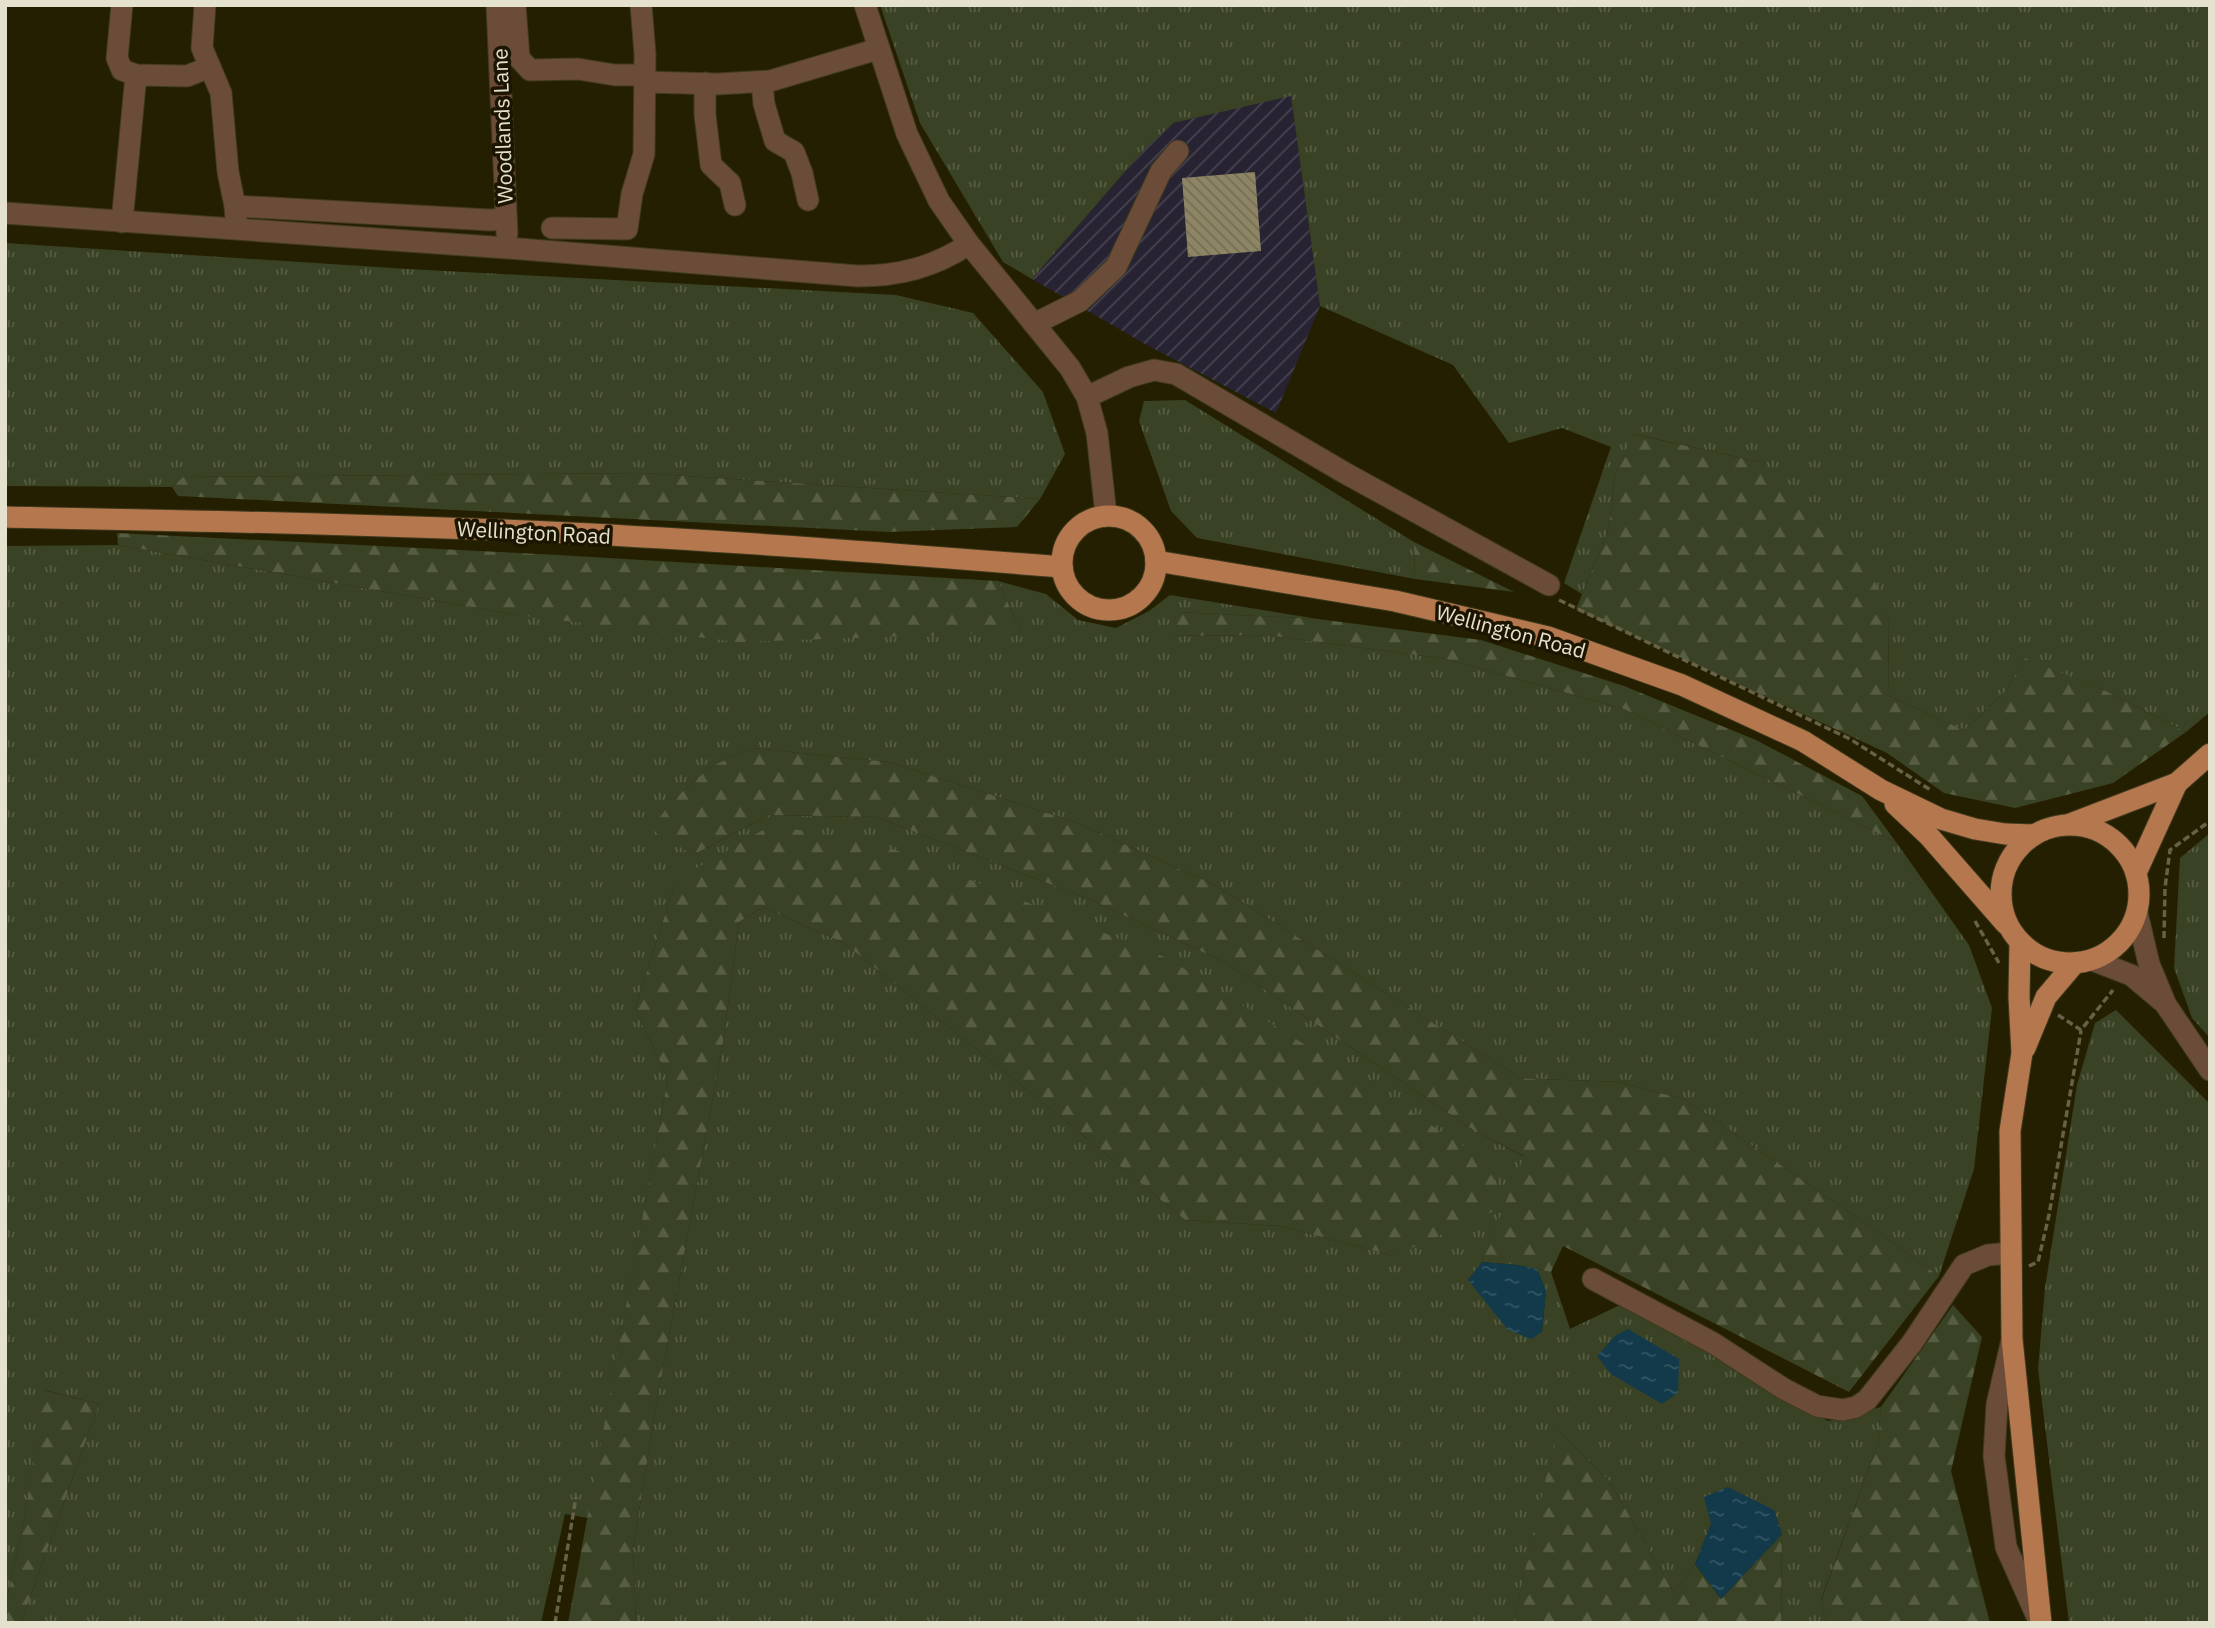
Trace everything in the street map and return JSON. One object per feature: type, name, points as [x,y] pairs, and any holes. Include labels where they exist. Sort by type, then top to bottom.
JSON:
[{"type":"main road","points":[[1106,515],[1128,520],[1146,533],[1156,561],[1154,577],[1146,591],[1135,602],[1120,609],[1088,605],[1075,596],[1066,583],[1062,567],[1066,545],[1079,526],[1106,515]]},
{"type":"main road","name":"Wellington Road","points":[[5,517],[266,522],[569,533],[891,553],[1062,567]]},
{"type":"main road","name":"Wellington Road","points":[[1156,561],[1395,601],[1548,637],[1706,696],[1803,741],[1881,790],[1941,819],[2005,834],[2034,835]]},
{"type":"main road","points":[[2040,1623],[2012,1339],[2010,1131],[2022,1053],[2014,934],[2002,906],[2001,885],[2007,865],[2018,848],[2034,835],[2177,783],[2210,754]]},
{"type":"main road","points":[[2136,873],[2148,841],[2177,783]]},
{"type":"main road","name":"Wellington Road","points":[[1881,790],[1929,836],[2014,934]]},
{"type":"main road","points":[[2022,1053],[2046,997],[2083,962],[2112,950],[2127,934],[2137,913],[2140,893],[2136,873],[2126,853],[2110,837],[2090,827],[2068,824]]},
{"type":"main road","points":[[2014,934],[2035,954],[2044,958],[2054,962],[2083,962]]},
{"type":"street","points":[[121,5],[117,58],[122,70],[136,75],[187,76],[210,67]]},
{"type":"street","points":[[205,5],[202,48],[221,93],[236,229]]},
{"type":"street","name":"Woodlands Lane","points":[[497,5],[507,248]]},
{"type":"street","points":[[515,5],[519,58],[530,70],[578,69],[615,75],[645,70],[705,83],[762,82],[792,76],[878,49]]},
{"type":"street","points":[[552,228],[627,229],[632,194],[644,154],[645,70],[641,5]]},
{"type":"street","points":[[865,5],[907,134],[939,201],[969,244],[1070,368],[1087,397],[1097,433],[1106,515]]},
{"type":"street","points":[[122,222],[136,75]]},
{"type":"street","points":[[762,82],[764,104],[775,141],[794,152],[808,200]]},
{"type":"street","points":[[705,83],[705,115],[711,165],[730,183],[736,205]]},
{"type":"street","points":[[1034,324],[1080,300],[1116,267],[1161,171],[1178,151]]},
{"type":"street","points":[[235,206],[506,219]]},
{"type":"street","points":[[5,213],[858,276],[888,276],[932,265],[969,244]]},
{"type":"street","points":[[1087,397],[1129,377],[1154,370],[1176,374],[1345,473],[1549,585]]},
{"type":"street","points":[[2137,913],[2149,964],[2166,1005],[2210,1070]]},
{"type":"street","points":[[2083,962],[2132,975],[2166,1005]]},
{"type":"street","points":[[1592,1279],[1713,1343],[1784,1389],[1817,1406],[1843,1410],[1856,1407],[1867,1400],[1912,1343],[1964,1265],[1988,1255],[2011,1253]]},
{"type":"street","points":[[2012,1339],[1997,1404],[1994,1456],[2006,1546],[2040,1623]]},
{"type":"path","points":[[1972,917],[1999,961],[2002,972]]},
{"type":"path","points":[[2012,1274],[2038,1262],[2049,1215],[2081,1030],[2110,991],[2118,988]]},
{"type":"path","points":[[2043,1005],[2081,1030]]},
{"type":"path","points":[[555,1623],[576,1497]]},
{"type":"shaded area","points":[[1291,95],[1320,306],[1276,413],[1145,344],[1032,279],[1142,152],[1173,123]]},
{"type":"green space","points":[[880,5],[2210,5],[2210,712],[2186,732],[2106,691],[2025,659],[2007,690],[1964,730],[1889,696],[1888,614],[1764,463],[1634,434],[1615,474],[1609,528],[1582,594],[1564,583],[1611,447],[1562,428],[1509,443],[1453,365],[1320,306],[1291,96],[1173,123],[1142,152],[1032,279],[1003,262],[920,123]]},
{"type":"green space","points":[[5,243],[408,269],[896,295],[973,313],[1043,392],[1065,454],[1040,499],[641,473],[183,477],[172,487],[5,486]]},
{"type":"green space","points":[[1185,400],[1414,542],[1415,579],[1197,538],[1171,511],[1139,421],[1144,401]]},
{"type":"green space","points":[[1633,434],[1764,463],[1860,545],[1888,614],[1889,696],[1964,730],[2007,690],[2025,658],[2106,691],[2186,732],[2113,783],[2015,808],[1944,793],[1887,753],[1576,609],[1609,528],[1615,474]]},
{"type":"green space","points":[[641,473],[1040,499],[1017,527],[889,532],[178,496],[172,487],[183,477]]},
{"type":"green space","points":[[117,533],[998,581],[1021,632],[738,642],[517,615],[118,545]]},
{"type":"green space","points":[[1414,542],[1514,592],[1415,579]]},
{"type":"green space","points":[[118,545],[517,615],[1021,632],[998,581],[1046,594],[1078,620],[1116,628],[1149,611],[1170,595],[1318,619],[1178,612],[1168,636],[1267,635],[1446,659],[1624,709],[1896,842],[1969,945],[1992,1008],[1974,1169],[1939,1276],[1686,1100],[1620,1082],[1520,1078],[1215,885],[1075,822],[889,762],[751,748],[710,767],[673,800],[693,855],[769,815],[876,817],[1089,899],[1224,962],[1478,1133],[1525,1157],[1482,1262],[1468,1280],[1542,1332],[1546,1291],[1537,1269],[1551,1272],[1570,1329],[1622,1304],[1828,1421],[1881,1407],[1878,1443],[1821,1600],[1826,1623],[1781,1623],[1782,1534],[1774,1510],[1711,1524],[1695,1564],[1674,1593],[1610,1482],[1558,1430],[1513,1623],[636,1623],[633,1549],[656,1406],[723,1043],[739,922],[763,907],[844,943],[1185,1220],[1280,1226],[1394,1256],[1374,1088],[676,880],[635,1009],[668,1078],[588,1518],[565,1514],[541,1623],[21,1623],[99,1404],[44,1390],[25,1516],[5,1607],[5,546]]},
{"type":"green space","points":[[1178,612],[1318,619],[1481,640],[1624,686],[1756,740],[1862,796],[1896,842],[1624,709],[1446,659],[1267,635],[1168,636],[1170,622]]},
{"type":"green space","points":[[751,748],[889,762],[1075,822],[1215,885],[1520,1078],[1620,1082],[1686,1100],[1939,1276],[1849,1392],[1563,1246],[1551,1272],[1482,1262],[1524,1156],[1478,1133],[1224,962],[1089,899],[876,817],[769,815],[693,855],[651,829],[673,800],[710,767]]},
{"type":"green space","points":[[772,825],[885,846],[1167,958],[1494,1166],[1496,1210],[1394,1256],[1280,1226],[1185,1220],[844,943],[763,907],[739,922],[723,1043],[656,1406],[633,1549],[636,1623],[568,1623],[668,1078],[635,1009],[676,880]]},
{"type":"green space","points":[[2210,833],[2210,1038],[2192,1018],[2174,968],[2180,858]]},
{"type":"green space","points":[[2116,1010],[2210,1104],[2210,1623],[2069,1623],[2038,1369],[2045,1288],[2077,1085],[2095,1023]]},
{"type":"green space","points":[[1953,1305],[1982,1337],[1951,1471],[1990,1623],[1826,1623],[1821,1601],[1878,1443],[1881,1407]]},
{"type":"green space","points":[[43,1390],[99,1404],[21,1623],[5,1623],[5,1607],[25,1516]]},
{"type":"green space","points":[[1557,1429],[1610,1482],[1674,1593],[1695,1564],[1721,1599],[1782,1534],[1781,1623],[1513,1623]]},
{"type":"water","points":[[1482,1262],[1537,1269],[1546,1291],[1542,1332],[1531,1339],[1508,1330],[1468,1280]]},
{"type":"water","points":[[1628,1329],[1679,1359],[1678,1393],[1662,1404],[1611,1374],[1597,1356],[1615,1336]]},
{"type":"water","points":[[1728,1487],[1774,1510],[1782,1534],[1721,1599],[1695,1564],[1711,1524],[1704,1497]]},
{"type":"building","points":[[1255,172],[1261,251],[1188,257],[1182,178]]}]
